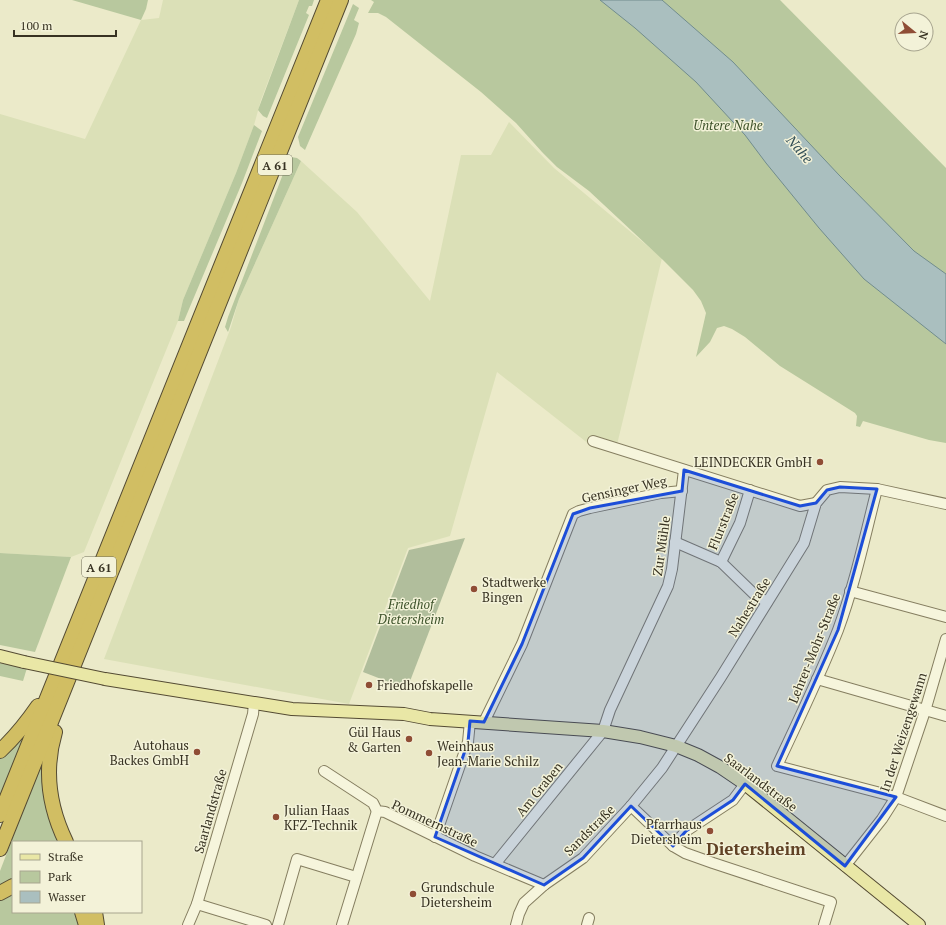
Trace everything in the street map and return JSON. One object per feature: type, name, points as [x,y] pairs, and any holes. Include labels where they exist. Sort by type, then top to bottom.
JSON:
[{"type":"highway","name":"A 61","points":[[0,849],[75,663],[328,0]]},
{"type":"highway","name":"A 61","points":[[0,815],[56,675],[341,0]]},
{"type":"highway","points":[[66,841],[55,816],[51,801],[48,772],[53,738],[75,663]]},
{"type":"highway","points":[[0,751],[28,720],[56,675]]},
{"type":"highway","points":[[0,893],[12,887]]},
{"type":"highway","points":[[82,913],[86,925]]},
{"type":"highway","points":[[95,913],[98,925]]},
{"type":"main road","name":"Saarlandstraße","points":[[0,656],[106,679],[292,709],[404,714],[430,719],[603,731],[640,737],[676,746],[720,766],[745,784],[919,925]]},
{"type":"street","points":[[593,441],[800,506],[816,503]]},
{"type":"street","name":"Zur Mühle","points":[[603,731],[610,710],[668,586],[672,569],[684,470]]},
{"type":"street","name":"Nahestraße","points":[[676,746],[721,677],[804,543],[816,503],[827,490],[840,487],[877,489]]},
{"type":"street","points":[[877,489],[946,504]]},
{"type":"street","name":"Lehrer-Mohr-Straße","points":[[877,489],[838,630],[777,766],[896,797]]},
{"type":"street","name":"Flurstraße","points":[[720,562],[740,523],[750,490]]},
{"type":"street","name":"Gensinger Weg","points":[[484,722],[522,644],[573,514],[590,508],[661,493],[682,491]]},
{"type":"street","name":"Flurstraße","points":[[675,542],[720,562],[754,594],[767,602]]},
{"type":"street","points":[[850,591],[946,617]]},
{"type":"street","name":"In der Weizengewann","points":[[845,866],[882,819],[896,797],[925,710],[946,639]]},
{"type":"street","points":[[817,679],[946,716]]},
{"type":"street","name":"Saarlandstraße","points":[[188,925],[197,904],[254,703]]},
{"type":"street","points":[[435,837],[466,748],[470,721]]},
{"type":"street","name":"Am Graben","points":[[495,864],[603,731]]},
{"type":"street","name":"Sandstraße","points":[[517,925],[518,914],[524,903],[544,885],[583,858],[632,806],[662,768],[676,746]]},
{"type":"street","name":"Pommernstraße","points":[[324,772],[373,803],[377,811],[385,812],[435,837],[544,885]]},
{"type":"street","points":[[673,846],[686,831],[733,800],[745,784]]},
{"type":"street","points":[[896,797],[946,816]]},
{"type":"street","points":[[632,806],[673,846],[685,853],[831,902],[824,925]]},
{"type":"street","points":[[342,925],[377,811]]},
{"type":"street","points":[[278,925],[298,859],[356,877]]},
{"type":"street","points":[[197,904],[266,925]]},
{"type":"highlighted area","points":[[684,470],[800,506],[816,503],[827,490],[840,487],[877,489],[838,630],[777,766],[896,797],[845,866],[745,784],[733,800],[686,831],[673,846],[631,806],[583,858],[544,885],[435,837],[468,742],[470,721],[484,722],[522,644],[573,514],[590,508],[682,491]]},
{"type":"green space","points":[[72,0],[148,0],[141,20]]},
{"type":"green space","points":[[163,0],[299,0],[261,100],[254,125],[236,173],[183,300],[178,321],[84,552],[71,557],[0,553],[0,114],[85,139],[141,20],[159,18]]},
{"type":"green space","points":[[299,0],[314,0],[312,6],[309,6],[306,13],[309,15],[267,118],[258,110]]},
{"type":"green space","name":"Untere Nahe","points":[[371,0],[780,0],[946,168],[946,443],[929,440],[863,421],[860,427],[856,426],[857,416],[855,413],[780,366],[745,337],[724,326],[717,328],[710,342],[696,357],[706,313],[701,301],[693,290],[589,191],[557,167],[516,123],[481,92],[386,17],[378,13],[368,13],[374,2]]},
{"type":"green space","points":[[353,4],[359,8],[354,20],[359,23],[356,34],[305,150],[300,146],[298,137]]},
{"type":"green space","points":[[509,122],[554,168],[662,258],[615,453],[594,448],[497,372],[450,536],[408,548],[349,704],[104,659],[231,327],[239,299],[301,161],[357,212],[430,301],[461,155],[491,155]]},
{"type":"green space","points":[[254,125],[262,131],[242,183],[184,321],[178,321],[183,300],[236,173]]},
{"type":"green space","points":[[291,157],[297,158],[301,161],[239,299],[228,332],[225,327],[228,317],[288,161]]},
{"type":"green space","name":"Friedhof Dietersheim","points":[[465,538],[407,689],[363,672],[409,550]]},
{"type":"green space","points":[[0,553],[71,557],[35,652],[0,645]]},
{"type":"green space","points":[[0,663],[27,668],[23,681],[0,676]]},
{"type":"green space","points":[[26,734],[0,798],[0,756]]},
{"type":"green space","points":[[46,755],[61,841],[12,841],[12,883],[0,889],[0,871]]},
{"type":"green space","points":[[12,891],[12,913],[78,913],[83,925],[0,925],[0,900],[8,892]]},
{"type":"water","name":"Nahe","points":[[600,0],[662,0],[733,62],[839,175],[914,251],[946,274],[946,344],[864,279],[819,228],[745,135],[696,82],[635,28]]},
{"type":"place","name":"LEINDECKER GmbH","points":[[820,462]]},
{"type":"place","name":"Stadtwerke Bingen","points":[[474,589]]},
{"type":"place","name":"Friedhofskapelle","points":[[369,685]]},
{"type":"place","name":"Gül Haus & Garten","points":[[409,739]]},
{"type":"place","name":"Autohaus Backes GmbH","points":[[197,752]]},
{"type":"place","name":"Weinhaus Jean-Marie Schilz","points":[[429,753]]},
{"type":"place","name":"Julian Haas KFZ-Technik","points":[[276,817]]},
{"type":"place","name":"Pfarrhaus Dietersheim","points":[[710,831]]},
{"type":"place","name":"Grundschule Dietersheim","points":[[413,894]]},
{"type":"district","name":"Dietersheim","points":[[756,848]]}]
